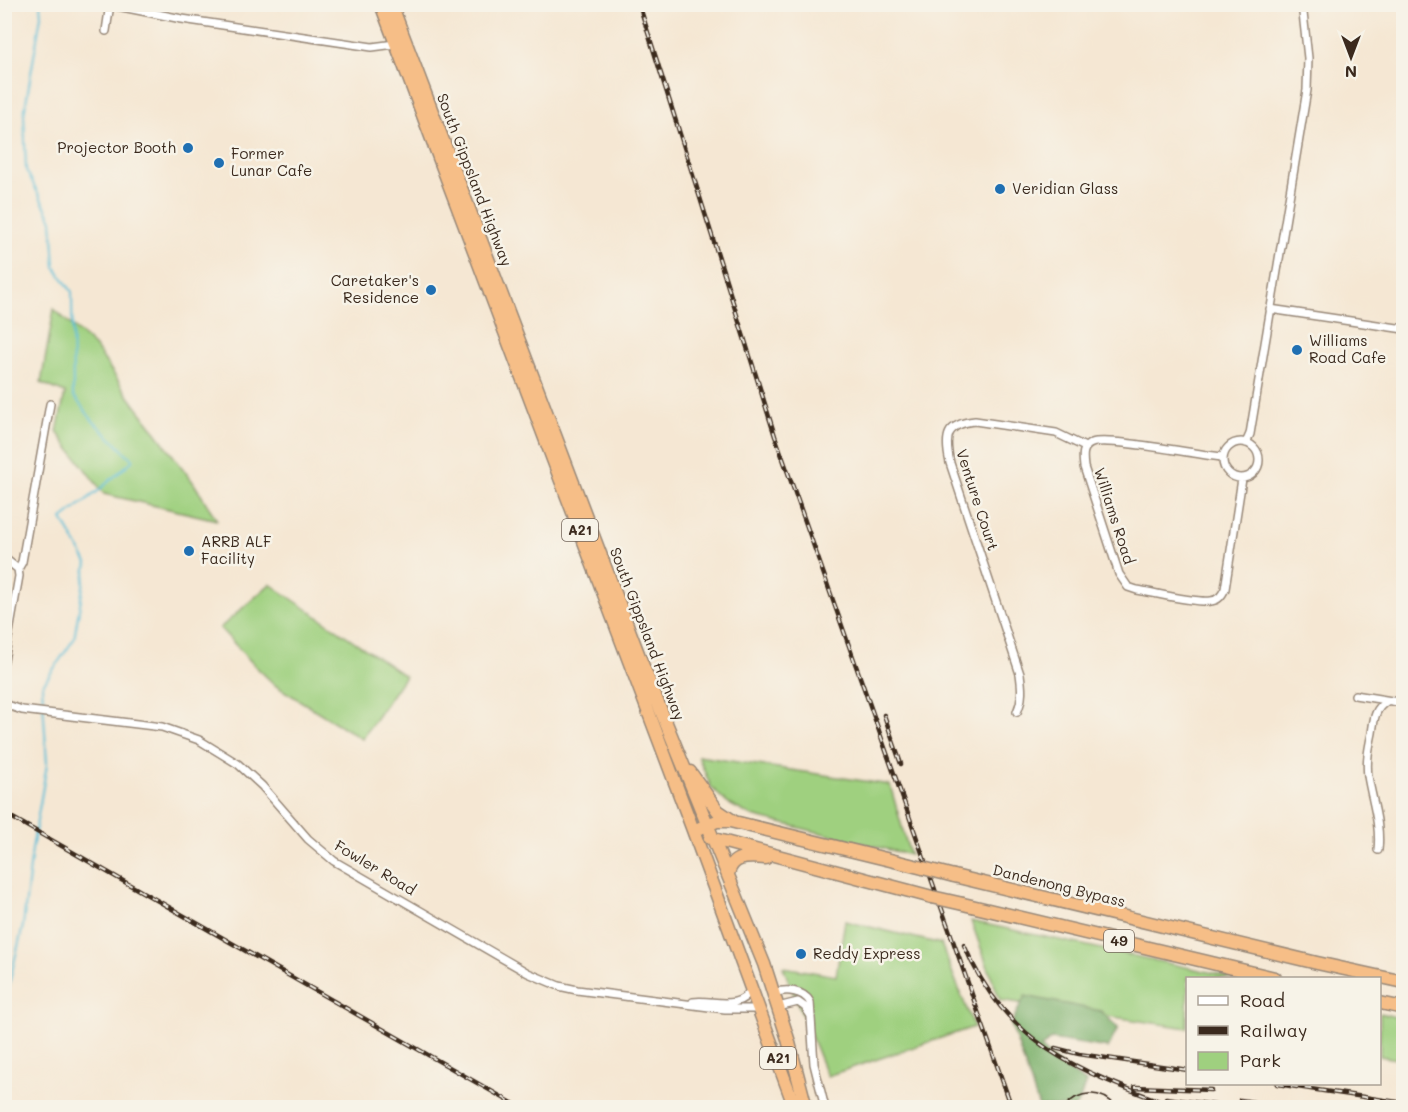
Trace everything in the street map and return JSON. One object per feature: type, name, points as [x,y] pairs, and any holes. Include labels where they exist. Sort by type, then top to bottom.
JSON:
[{"type":"highway","name":"South Gippsland Highway","points":[[381,4],[401,39]]},
{"type":"highway","name":"South Gippsland Highway","points":[[391,4],[401,39],[444,158],[635,661],[694,832],[795,1107]]},
{"type":"highway","name":"South Gippsland Highway","points":[[635,661],[730,878],[774,993],[806,1107]]},
{"type":"highway","name":"49","points":[[675,748],[718,811],[736,822]]},
{"type":"highway","name":"Dandenong Bypass","points":[[708,825],[722,821],[736,822],[1404,982]]},
{"type":"highway","name":"49","points":[[694,832],[708,825]]},
{"type":"highway","name":"49","points":[[694,832],[932,897],[1271,977]]},
{"type":"highway","name":"49","points":[[730,878],[732,863],[739,858],[798,860]]},
{"type":"highway","points":[[760,1009],[774,993]]},
{"type":"highway","points":[[1381,1003],[1404,1008]]},
{"type":"highway","points":[[760,1009],[778,1007]]},
{"type":"street","points":[[1246,443],[1250,434],[1307,90],[1308,58],[1302,4]]},
{"type":"street","points":[[106,31],[109,5],[182,20],[372,47],[401,39]]},
{"type":"street","points":[[1270,309],[1404,329]]},
{"type":"street","points":[[4,661],[19,576],[18,569],[22,562],[50,404]]},
{"type":"street","name":"Venture Court","points":[[1017,712],[1021,704],[1023,689],[1020,674],[950,463],[946,446],[948,435],[954,426],[975,421],[1056,434],[1085,447]]},
{"type":"street","points":[[1085,447],[1093,442],[1113,442],[1223,458]]},
{"type":"street","points":[[1234,443],[1246,443],[1256,451],[1259,463],[1253,474],[1242,479],[1226,471],[1223,458],[1234,443]]},
{"type":"street","name":"Williams Road","points":[[1085,447],[1082,455],[1084,467],[1119,574],[1128,586],[1137,590],[1212,601],[1221,596],[1225,589],[1242,479]]},
{"type":"street","points":[[4,558],[18,569]]},
{"type":"street","points":[[1355,695],[1404,703]]},
{"type":"street","points":[[1378,850],[1380,837],[1367,760],[1375,713],[1380,705],[1387,701]]},
{"type":"street","name":"Fowler Road","points":[[4,704],[12,708],[66,716],[155,726],[181,732],[209,745],[230,758],[253,777],[302,833],[334,861],[528,973],[568,988],[684,1004],[730,1009],[760,1009]]},
{"type":"street","points":[[684,1004],[701,1001],[737,1002],[747,995],[752,986]]},
{"type":"street","points":[[774,993],[786,990],[804,994],[810,1002],[814,1064],[825,1107]]},
{"type":"street","points":[[778,1007],[798,1002],[807,1009],[811,1018]]},
{"type":"green space","points":[[54,309],[97,349],[127,394],[193,482],[217,520],[104,494],[57,432],[65,393],[41,383]]},
{"type":"green space","points":[[270,584],[405,676],[362,739],[276,686],[220,628]]},
{"type":"green space","points":[[698,756],[890,785],[910,855],[752,816],[727,803],[711,787]]},
{"type":"green space","points":[[845,921],[941,944],[974,1027],[827,1076],[783,967],[836,976]]},
{"type":"green space","points":[[971,921],[1232,977],[1186,977],[1186,1028],[1000,1000]]},
{"type":"green space","points":[[1025,996],[1101,1011],[1118,1028],[1108,1048],[1051,1039],[1041,1048],[1063,1067],[1086,1082],[1079,1102],[1074,1107],[1039,1107],[1011,1024]]},
{"type":"green space","points":[[1381,1013],[1403,1019],[1403,1060],[1381,1056]]},
{"type":"waterway","points":[[4,1004],[23,926],[32,849],[47,764],[42,686],[74,639],[87,563],[62,519],[133,460],[93,421],[73,395],[72,292],[55,267],[52,220],[26,170],[24,114],[41,16],[40,4]]},
{"type":"tram line","points":[[1063,1108],[1076,1097],[1090,1094],[1105,1097],[1118,1108]]},
{"type":"railway","points":[[639,4],[775,436],[1012,1108]]},
{"type":"railway","points":[[884,715],[901,764]]},
{"type":"railway","points":[[4,813],[521,1108]]},
{"type":"railway","points":[[964,945],[982,980],[1002,1008],[1025,1032],[1079,1068],[1178,1108]]},
{"type":"railway","points":[[1055,1048],[1079,1054],[1186,1070]]},
{"type":"railway","points":[[1284,1085],[1404,1103]]},
{"type":"railway","points":[[1135,1087],[1211,1090]]},
{"type":"railway","points":[[1166,1098],[1235,1108]]},
{"type":"railway","points":[[1240,1100],[1281,1106]]},
{"type":"place","name":"Projector Booth","points":[[188,148]]},
{"type":"place","name":"Former Lunar Cafe","points":[[219,163]]},
{"type":"place","name":"Veridian Glass","points":[[1000,189]]},
{"type":"place","name":"Caretaker's Residence","points":[[431,290]]},
{"type":"place","name":"Williams Road Cafe","points":[[1297,350]]},
{"type":"place","name":"ARRB ALF Facility","points":[[189,551]]},
{"type":"place","name":"Reddy Express","points":[[801,954]]}]
